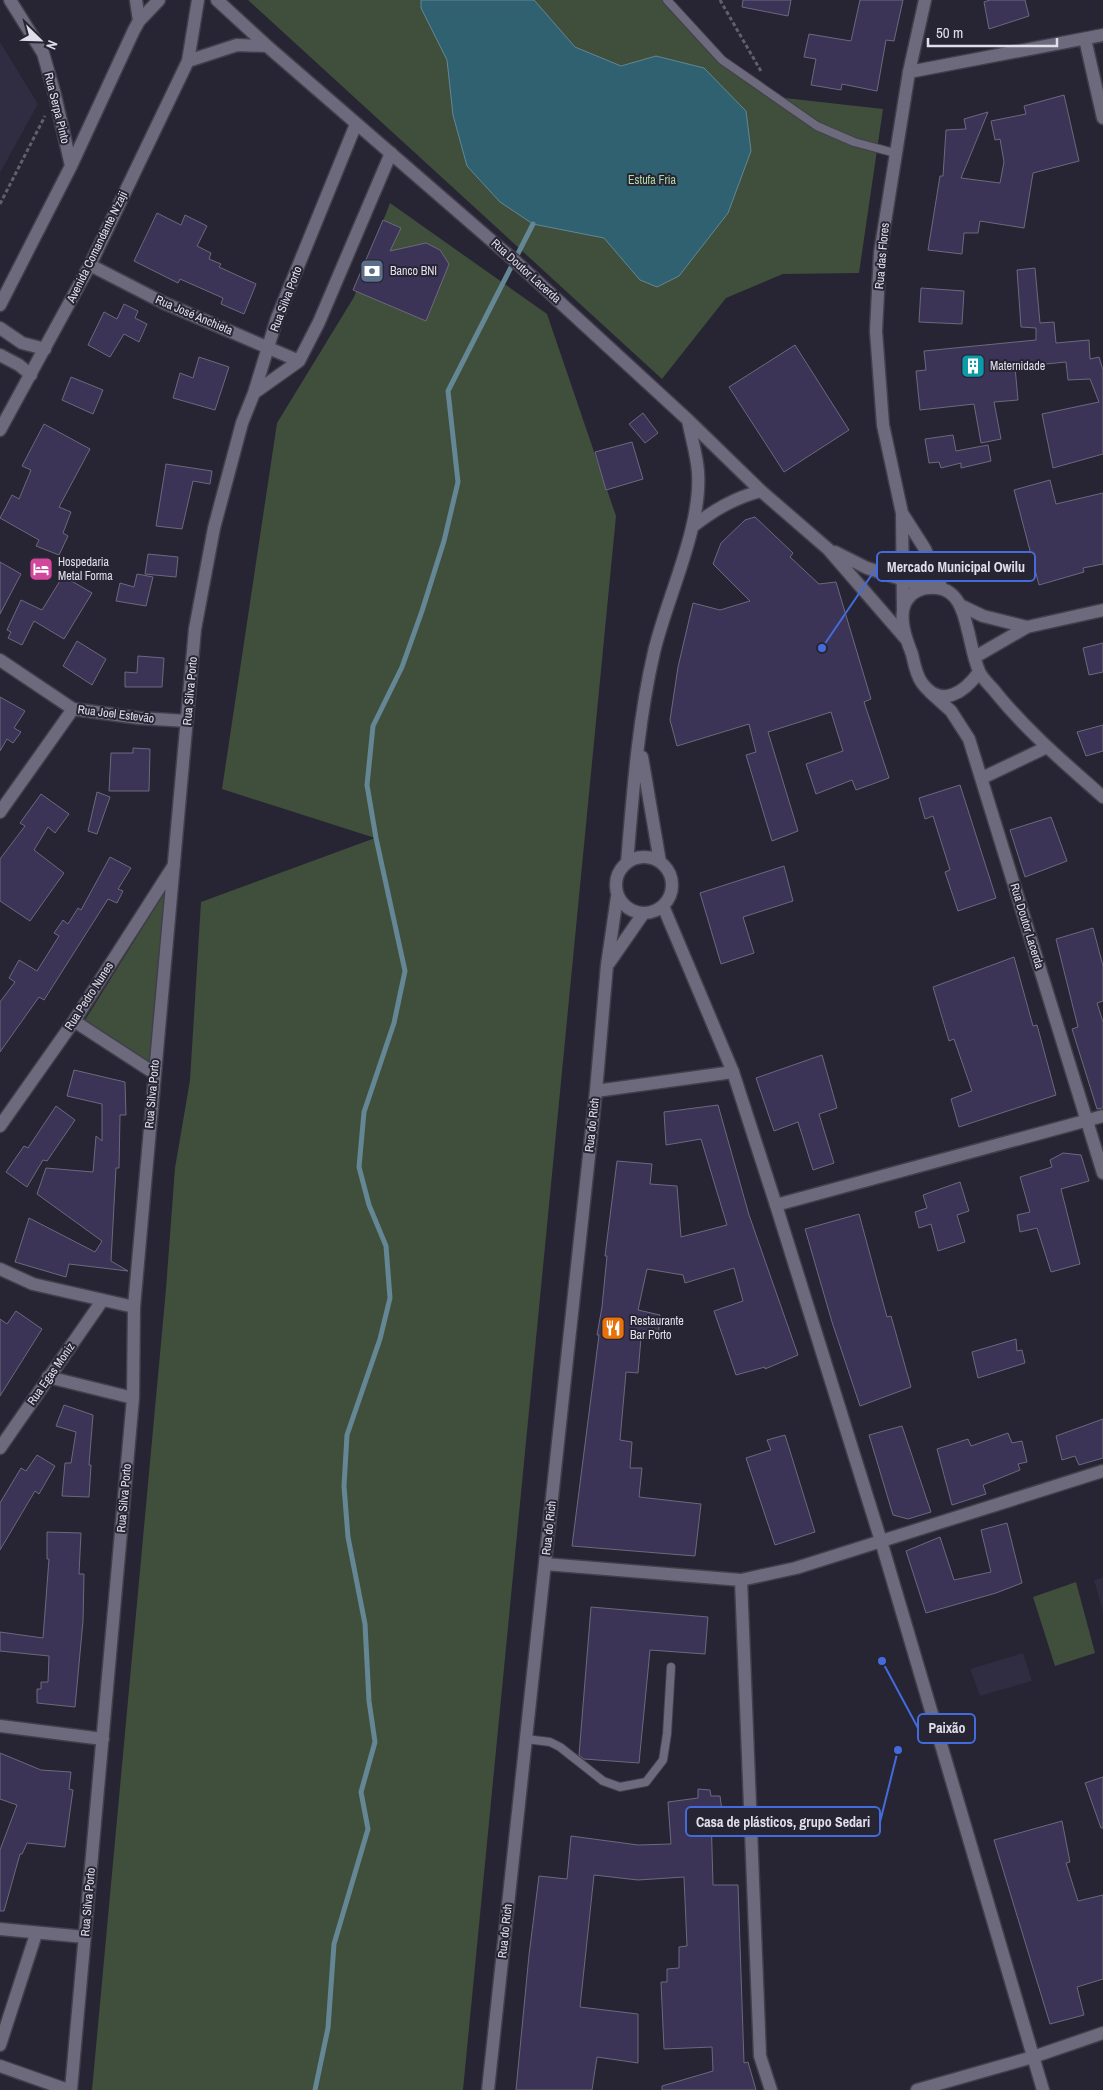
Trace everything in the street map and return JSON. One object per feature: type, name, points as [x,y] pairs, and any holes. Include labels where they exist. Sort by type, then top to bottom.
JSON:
[{"type":"street","name":"Rua Serpa Pinto","points":[[10,0],[43,53],[55,95],[71,166]]},
{"type":"street","points":[[136,0],[139,21]]},
{"type":"street","points":[[0,305],[71,166],[139,21],[159,0]]},
{"type":"street","name":"Avenida Comandante N'zaji","points":[[0,430],[90,266],[188,61],[198,0]]},
{"type":"street","name":"Rua Doutor Lacerda","points":[[217,0],[356,124],[515,261],[688,420],[762,491],[828,549],[906,639]]},
{"type":"street","name":"Rua das Flores","points":[[902,580],[902,513],[883,424],[876,331],[880,253],[909,72],[925,0]]},
{"type":"street","points":[[909,72],[1103,35]]},
{"type":"street","points":[[1085,39],[1103,118]]},
{"type":"street","points":[[188,61],[237,45],[267,46]]},
{"type":"street","name":"Rua Silva Porto","points":[[69,2090],[85,1937],[133,1398],[134,1307],[154,1073],[176,863],[195,629],[214,528],[242,423],[254,393],[277,318],[356,124]]},
{"type":"street","points":[[254,393],[299,361],[319,322],[390,153]]},
{"type":"street","name":"Rua José Anchieta","points":[[90,266],[164,303],[299,361]]},
{"type":"street","points":[[0,328],[22,342],[45,349]]},
{"type":"street","points":[[0,355],[19,365],[31,375]]},
{"type":"street","points":[[626,863],[643,857],[660,862],[667,868],[672,886],[670,897],[663,906],[654,912],[643,914],[632,912],[617,897],[615,887],[616,878],[626,863],[639,739],[654,652],[692,527],[698,492],[698,471],[688,420]]},
{"type":"street","points":[[692,527],[712,511],[729,502],[741,496],[762,491]]},
{"type":"street","name":"Rua das Flores","points":[[902,513],[924,549],[942,589]]},
{"type":"street","name":"Rua Doutor Lacerda","points":[[828,549],[867,568],[926,587]]},
{"type":"street","name":"Rua Doutor Lacerda","points":[[902,580],[906,639],[921,681],[951,712],[969,739],[1103,1173]]},
{"type":"street","points":[[903,611],[907,600],[916,592],[926,587],[942,589],[951,594],[962,606],[983,616],[1027,627]]},
{"type":"street","points":[[962,606],[979,672],[1009,708],[1047,747],[1103,797]]},
{"type":"street","points":[[975,657],[1027,627],[1103,610]]},
{"type":"street","name":"Rua Joel Estevão","points":[[0,660],[73,709],[139,718],[187,721]]},
{"type":"street","points":[[930,692],[940,696],[952,696],[965,689],[979,672]]},
{"type":"street","points":[[0,812],[73,709]]},
{"type":"street","points":[[639,739],[660,862]]},
{"type":"street","points":[[982,778],[1047,747]]},
{"type":"street","name":"Rua Pedro Nunes","points":[[0,1126],[74,1021],[176,863]]},
{"type":"street","name":"Rua do Rich","points":[[488,2090],[596,1091],[607,966],[617,897]]},
{"type":"street","points":[[663,906],[733,1072],[776,1204],[881,1541],[1043,2090]]},
{"type":"street","name":"Rua do Rich","points":[[607,966],[643,914]]},
{"type":"street","points":[[74,1021],[154,1073]]},
{"type":"street","points":[[596,1091],[733,1072]]},
{"type":"street","points":[[776,1204],[1103,1116]]},
{"type":"street","points":[[0,1269],[33,1284],[134,1307]]},
{"type":"street","name":"Rua Egas Moniz","points":[[0,1448],[102,1301]]},
{"type":"street","points":[[48,1377],[133,1398]]},
{"type":"street","points":[[545,1564],[741,1580],[796,1568],[1103,1471]]},
{"type":"street","points":[[741,1580],[760,2056],[771,2090]]},
{"type":"street","points":[[0,1726],[103,1739]]},
{"type":"street","points":[[0,1929],[36,1934],[85,1937]]},
{"type":"street","points":[[0,2045],[36,1934]]},
{"type":"street","points":[[917,2090],[1033,2057],[1103,2033]]},
{"type":"street","points":[[0,2066],[69,2090]]},
{"type":"lane","points":[[667,0],[722,60],[818,126],[854,142],[895,153]]},
{"type":"lane","points":[[526,1738],[550,1742],[560,1747],[603,1781],[620,1787],[646,1782],[664,1760],[671,1666]]},
{"type":"path","points":[[720,0],[776,97]]},
{"type":"path","points":[[0,204],[55,95]]},
{"type":"shaded area","points":[[0,42],[38,104],[0,173]]},
{"type":"shaded area","points":[[1103,1578],[1103,1612],[1094,1580]]},
{"type":"shaded area","points":[[1023,1653],[1032,1681],[980,1696],[970,1669]]},
{"type":"green space","name":"Estufa Fria","points":[[248,0],[667,0],[722,60],[776,97],[883,109],[859,273],[783,274],[726,298],[662,379]]},
{"type":"green space","points":[[390,203],[547,314],[616,516],[463,2090],[92,2090],[166,1289],[175,1168],[190,1080],[201,902],[375,838],[222,789],[277,423],[354,297]]},
{"type":"green space","points":[[166,890],[149,1063],[85,1020]]},
{"type":"green space","points":[[1076,1582],[1095,1653],[1055,1666],[1033,1597]]},
{"type":"water","points":[[421,0],[534,0],[575,47],[621,66],[656,56],[704,68],[746,111],[751,151],[728,213],[679,276],[657,287],[640,280],[604,238],[533,224],[500,202],[467,166],[453,115],[447,60],[421,8]]},
{"type":"building","points":[[743,0],[791,0],[788,16],[742,7]]},
{"type":"building","points":[[860,0],[903,0],[894,41],[886,40],[877,91],[842,84],[841,90],[811,85],[816,59],[804,57],[809,34],[851,41]]},
{"type":"building","points":[[990,0],[1025,0],[1029,16],[989,29],[984,2]]},
{"type":"building","points":[[1064,95],[1079,161],[1033,173],[1024,228],[980,221],[978,233],[964,233],[962,254],[928,250],[940,176],[943,176],[946,130],[966,129],[964,119],[988,112],[961,178],[1000,183],[1004,162],[1000,139],[995,140],[991,121],[1026,114],[1024,106]]},
{"type":"building","points":[[157,213],[181,225],[185,215],[207,226],[197,246],[211,253],[209,259],[221,264],[219,267],[256,284],[244,314],[221,304],[223,298],[180,279],[178,283],[134,261]]},
{"type":"building","points":[[383,220],[401,228],[390,251],[426,243],[440,250],[449,264],[426,321],[353,290]]},
{"type":"building","points":[[1035,268],[1040,323],[1054,322],[1056,343],[1089,340],[1090,359],[1099,357],[1103,370],[1103,454],[1053,468],[1042,414],[1099,402],[1090,379],[1068,380],[1066,362],[1015,367],[1018,400],[994,402],[1001,439],[981,443],[974,404],[920,410],[916,371],[926,370],[924,351],[1036,340],[1036,328],[1021,327],[1017,270]]},
{"type":"building","points":[[921,288],[964,291],[962,324],[919,322]]},
{"type":"building","points":[[124,304],[138,311],[135,318],[147,324],[139,342],[124,334],[110,357],[88,345],[104,312],[117,319]]},
{"type":"building","points":[[795,345],[849,430],[784,472],[729,387]]},
{"type":"building","points":[[199,357],[229,367],[215,410],[173,398],[180,373],[193,378]]},
{"type":"building","points":[[71,377],[103,390],[93,414],[62,400]]},
{"type":"building","points":[[643,413],[658,433],[645,443],[629,424]]},
{"type":"building","points":[[44,424],[90,449],[59,507],[71,512],[63,533],[68,536],[59,555],[36,546],[39,540],[0,518],[12,495],[19,499],[31,470],[22,466]]},
{"type":"building","points":[[953,435],[956,451],[988,445],[991,461],[961,468],[961,463],[941,468],[939,462],[929,463],[925,439]]},
{"type":"building","points":[[632,442],[643,479],[606,490],[595,452]]},
{"type":"building","points":[[166,464],[212,471],[210,484],[193,481],[182,529],[156,526]]},
{"type":"building","points":[[1050,480],[1056,504],[1103,493],[1103,564],[1083,568],[1084,572],[1039,585],[1014,490]]},
{"type":"building","points":[[755,517],[793,553],[790,557],[819,584],[836,582],[871,699],[864,702],[889,778],[856,790],[852,780],[816,794],[806,764],[843,751],[831,712],[768,732],[798,831],[772,841],[746,755],[756,752],[749,724],[677,746],[670,720],[678,667],[693,603],[720,610],[750,601],[713,564],[721,543],[745,520]]},
{"type":"building","points":[[148,554],[178,557],[176,577],[145,574]]},
{"type":"building","points":[[0,562],[21,574],[0,614]]},
{"type":"building","points":[[137,574],[153,577],[146,606],[116,601],[120,583],[134,587]]},
{"type":"building","points":[[63,576],[92,593],[64,639],[34,621],[22,645],[8,638],[11,632],[7,630],[21,600],[42,610]]},
{"type":"building","points":[[77,641],[106,659],[92,685],[63,666]]},
{"type":"building","points":[[1103,643],[1103,672],[1089,675],[1083,648]]},
{"type":"building","points":[[138,656],[164,658],[162,687],[125,687],[125,672],[137,673]]},
{"type":"building","points":[[0,697],[25,711],[14,728],[21,732],[13,743],[7,739],[0,751]]},
{"type":"building","points":[[1103,725],[1103,751],[1086,756],[1077,732]]},
{"type":"building","points":[[133,748],[150,749],[149,791],[109,791],[111,753],[133,753]]},
{"type":"building","points":[[960,785],[996,898],[958,911],[945,872],[950,870],[933,816],[925,819],[919,798]]},
{"type":"building","points":[[97,792],[110,797],[97,834],[88,831]]},
{"type":"building","points":[[41,794],[69,814],[55,833],[48,827],[34,850],[64,873],[30,921],[0,901],[0,859],[25,826],[20,823]]},
{"type":"building","points":[[1051,817],[1067,861],[1025,877],[1010,830]]},
{"type":"building","points":[[110,857],[131,868],[118,889],[123,891],[117,903],[108,899],[44,1000],[39,997],[0,1052],[0,1002],[15,982],[9,978],[19,960],[37,971],[59,936],[54,933],[63,920],[68,924],[78,908],[81,910]]},
{"type":"building","points":[[784,866],[793,901],[743,917],[754,953],[721,964],[700,893]]},
{"type":"building","points":[[1093,928],[1103,966],[1103,1001],[1097,1003],[1103,1022],[1103,1108],[1097,1109],[1072,1029],[1078,1027],[1056,939]]},
{"type":"building","points":[[1014,957],[1033,1026],[1037,1025],[1056,1095],[959,1127],[951,1099],[972,1091],[954,1039],[949,1041],[933,987]]},
{"type":"building","points":[[822,1055],[837,1108],[819,1114],[834,1163],[813,1170],[798,1122],[774,1131],[756,1078]]},
{"type":"building","points":[[74,1070],[125,1082],[126,1115],[120,1115],[119,1168],[116,1168],[111,1261],[128,1271],[69,1264],[66,1277],[15,1262],[29,1218],[95,1252],[102,1241],[37,1194],[46,1168],[93,1172],[96,1136],[102,1141],[102,1104],[67,1096]]},
{"type":"building","points":[[718,1105],[749,1215],[798,1355],[765,1369],[765,1367],[736,1375],[714,1311],[743,1301],[734,1268],[685,1283],[683,1275],[647,1269],[638,1310],[660,1315],[658,1339],[641,1338],[638,1373],[626,1372],[620,1440],[632,1442],[630,1468],[642,1468],[639,1497],[701,1504],[695,1556],[572,1546],[599,1335],[597,1335],[607,1256],[605,1256],[617,1161],[652,1164],[650,1184],[677,1186],[681,1237],[727,1225],[701,1139],[666,1145],[664,1112]]},
{"type":"building","points":[[56,1106],[75,1120],[47,1161],[43,1160],[27,1187],[6,1172],[24,1146],[28,1148]]},
{"type":"building","points":[[1063,1153],[1081,1155],[1089,1181],[1061,1189],[1080,1264],[1051,1272],[1037,1228],[1020,1232],[1017,1215],[1030,1212],[1020,1177],[1052,1167],[1050,1160]]},
{"type":"building","points":[[960,1182],[969,1211],[957,1215],[965,1242],[938,1251],[931,1224],[919,1228],[915,1212],[927,1208],[923,1195]]},
{"type":"building","points":[[859,1214],[887,1317],[891,1316],[911,1387],[860,1406],[832,1322],[805,1229]]},
{"type":"building","points":[[16,1311],[42,1329],[0,1396],[0,1319],[7,1324]]},
{"type":"building","points":[[1016,1339],[1017,1351],[1022,1350],[1025,1363],[978,1378],[972,1352]]},
{"type":"building","points":[[64,1405],[93,1415],[89,1465],[91,1465],[89,1497],[62,1496],[65,1463],[71,1463],[76,1432],[56,1426]]},
{"type":"building","points":[[1103,1419],[1103,1458],[1079,1465],[1075,1456],[1062,1460],[1056,1436]]},
{"type":"building","points":[[902,1426],[931,1512],[908,1519],[893,1515],[869,1435]]},
{"type":"building","points":[[1008,1433],[1012,1443],[1022,1441],[1027,1462],[1018,1464],[1020,1470],[983,1485],[986,1494],[952,1505],[937,1449],[968,1439],[971,1446]]},
{"type":"building","points":[[785,1435],[815,1532],[775,1545],[746,1458],[771,1450],[767,1440]]},
{"type":"building","points":[[37,1455],[55,1466],[39,1494],[35,1491],[0,1550],[0,1503],[21,1468],[26,1471]]},
{"type":"building","points":[[1007,1523],[1022,1583],[996,1593],[926,1613],[906,1551],[940,1537],[954,1580],[991,1572],[981,1530]]},
{"type":"building","points":[[47,1532],[81,1533],[79,1574],[84,1574],[83,1621],[75,1707],[37,1703],[37,1689],[41,1689],[41,1682],[48,1682],[49,1656],[0,1651],[0,1632],[43,1638],[49,1559],[47,1559]]},
{"type":"building","points":[[591,1607],[708,1617],[705,1654],[650,1650],[639,1763],[584,1759],[579,1755]]},
{"type":"building","points":[[0,1753],[41,1770],[71,1772],[69,1789],[73,1790],[65,1847],[27,1843],[22,1854],[20,1854],[4,1911],[0,1911],[0,1850],[17,1805],[0,1799]]},
{"type":"building","points":[[1103,1777],[1103,1828],[1101,1828],[1085,1783]]},
{"type":"building","points":[[698,1789],[710,1790],[711,1796],[720,1796],[722,1811],[711,1813],[713,1885],[738,1885],[744,2063],[748,2062],[756,2090],[662,2090],[662,2086],[713,2071],[712,2047],[664,2049],[661,1982],[667,1982],[667,1969],[679,1968],[679,1947],[687,1946],[684,1877],[638,1880],[594,1875],[580,2007],[638,2014],[638,2063],[597,2057],[592,2090],[516,2090],[529,1955],[539,1876],[567,1879],[571,1836],[638,1845],[671,1844],[668,1802],[698,1798]]},
{"type":"building","points":[[1062,1821],[1070,1862],[1066,1863],[1078,1901],[1103,1895],[1103,1979],[1077,1987],[1084,2015],[1050,2024],[994,1840]]},
{"type":"waterway","points":[[315,2090],[328,2028],[334,1944],[368,1829],[361,1792],[375,1742],[369,1701],[365,1624],[348,1537],[344,1486],[347,1435],[380,1339],[390,1298],[386,1246],[369,1205],[359,1167],[364,1112],[394,1023],[405,971],[376,838],[367,785],[373,726],[402,667],[422,611],[444,541],[458,482],[448,391],[533,224]]},
{"type":"place","name":"Banco BNI","points":[[372,271]]},
{"type":"place","name":"Maternidade","points":[[973,366]]},
{"type":"place","name":"Hospedaria Metal Forma","points":[[41,569]]},
{"type":"place","name":"Mercado Municipal Owilu","points":[[822,648]]},
{"type":"place","name":"Restaurante Bar Porto","points":[[613,1328]]},
{"type":"place","name":"Paixão","points":[[882,1661]]},
{"type":"place","name":"Casa de plásticos, grupo Sedari","points":[[898,1750]]}]
